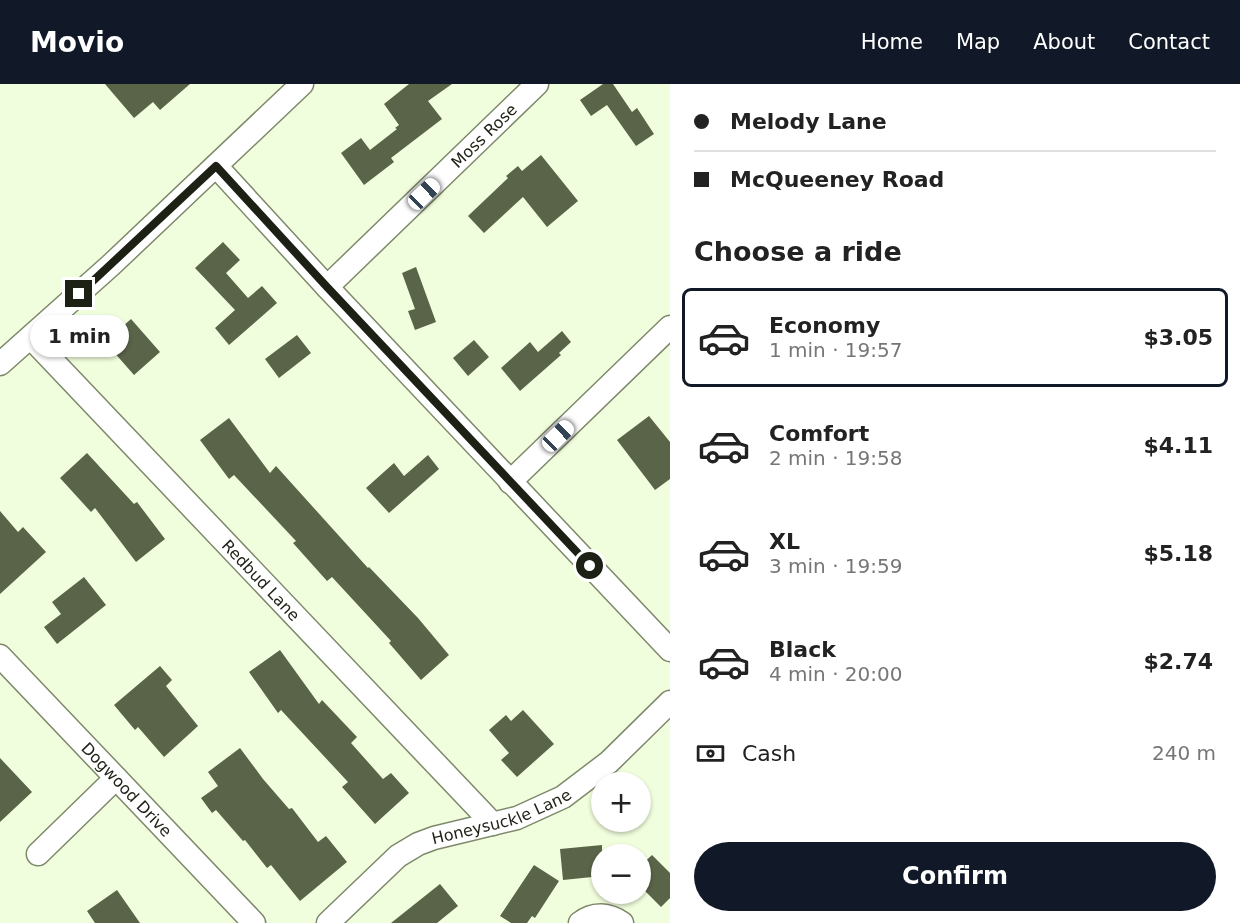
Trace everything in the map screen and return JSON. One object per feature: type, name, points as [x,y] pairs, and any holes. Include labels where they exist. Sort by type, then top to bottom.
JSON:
[{"type":"street","points":[[0,364],[31,338],[302,84]]},
{"type":"street","name":"Moss Rose","points":[[327,287],[537,84]]},
{"type":"street","points":[[216,166],[670,651]]},
{"type":"street","points":[[510,482],[670,327]]},
{"type":"street","name":"Redbud Lane","points":[[31,338],[493,824]]},
{"type":"street","name":"Dogwood Drive","points":[[0,656],[254,923]]},
{"type":"street","name":"Honeysuckle Lane","points":[[328,923],[398,856],[408,850],[434,838],[517,818],[544,807],[578,787],[609,762],[670,702]]},
{"type":"street","points":[[38,854],[116,778]]},
{"type":"street","points":[[580,923],[594,915],[604,915],[622,923]]},
{"type":"building","points":[[105,84],[190,84],[160,110],[153,102],[134,118]]},
{"type":"building","points":[[409,84],[452,84],[428,101],[442,119],[391,158],[394,162],[364,185],[341,153],[361,138],[370,150],[397,129],[395,128],[399,125],[384,104]]},
{"type":"building","points":[[603,84],[613,84],[632,112],[637,108],[654,134],[636,146],[607,105],[591,116],[580,100]]},
{"type":"building","points":[[541,155],[578,201],[547,227],[523,197],[484,233],[468,216],[508,178],[506,176],[518,166],[522,171]]},
{"type":"building","points":[[223,242],[240,260],[226,273],[248,298],[262,286],[277,303],[229,345],[215,328],[235,310],[195,268]]},
{"type":"building","points":[[416,267],[436,322],[415,330],[408,311],[415,309],[402,273]]},
{"type":"building","points":[[131,319],[160,352],[134,375],[105,342]]},
{"type":"building","points":[[562,331],[571,342],[559,353],[561,355],[520,391],[501,368],[530,342],[538,352]]},
{"type":"building","points":[[297,335],[311,353],[279,378],[265,359]]},
{"type":"building","points":[[474,340],[489,357],[468,376],[453,358]]},
{"type":"building","points":[[649,416],[670,442],[670,479],[655,490],[617,440]]},
{"type":"building","points":[[229,418],[270,473],[276,466],[368,568],[418,618],[449,655],[421,680],[389,643],[391,641],[332,577],[327,581],[293,543],[296,541],[234,475],[229,479],[200,440]]},
{"type":"building","points":[[87,453],[134,504],[137,502],[165,539],[136,562],[95,508],[91,512],[60,478]]},
{"type":"building","points":[[428,455],[439,469],[389,513],[366,488],[394,463],[404,476]]},
{"type":"building","points":[[0,511],[18,532],[23,527],[46,552],[0,594]]},
{"type":"building","points":[[84,577],[106,605],[57,644],[44,627],[61,614],[52,602]]},
{"type":"building","points":[[280,650],[319,704],[322,700],[357,737],[351,743],[383,779],[391,773],[409,793],[375,824],[342,787],[348,782],[281,710],[278,713],[249,672]]},
{"type":"building","points":[[160,666],[172,680],[166,686],[198,726],[164,757],[138,727],[135,730],[114,705]]},
{"type":"building","points":[[523,710],[554,744],[517,777],[501,760],[509,753],[489,730],[506,715],[511,721]]},
{"type":"building","points":[[240,748],[263,779],[289,809],[292,808],[318,842],[326,836],[347,862],[300,901],[271,865],[267,868],[245,840],[243,841],[216,810],[212,813],[201,798],[218,786],[208,772]]},
{"type":"building","points":[[0,758],[32,792],[0,822]]},
{"type":"building","points":[[591,846],[591,877],[563,880],[560,849]]},
{"type":"building","points":[[651,856],[670,873],[670,898],[661,907],[651,897]]},
{"type":"building","points":[[534,865],[559,881],[535,918],[532,916],[527,923],[511,923],[500,916]]},
{"type":"building","points":[[440,884],[458,906],[437,923],[391,923]]},
{"type":"building","points":[[117,890],[140,923],[95,923],[87,911]]},
{"type":"route","points":[[79,294],[216,166],[357,320],[590,566]]}]
